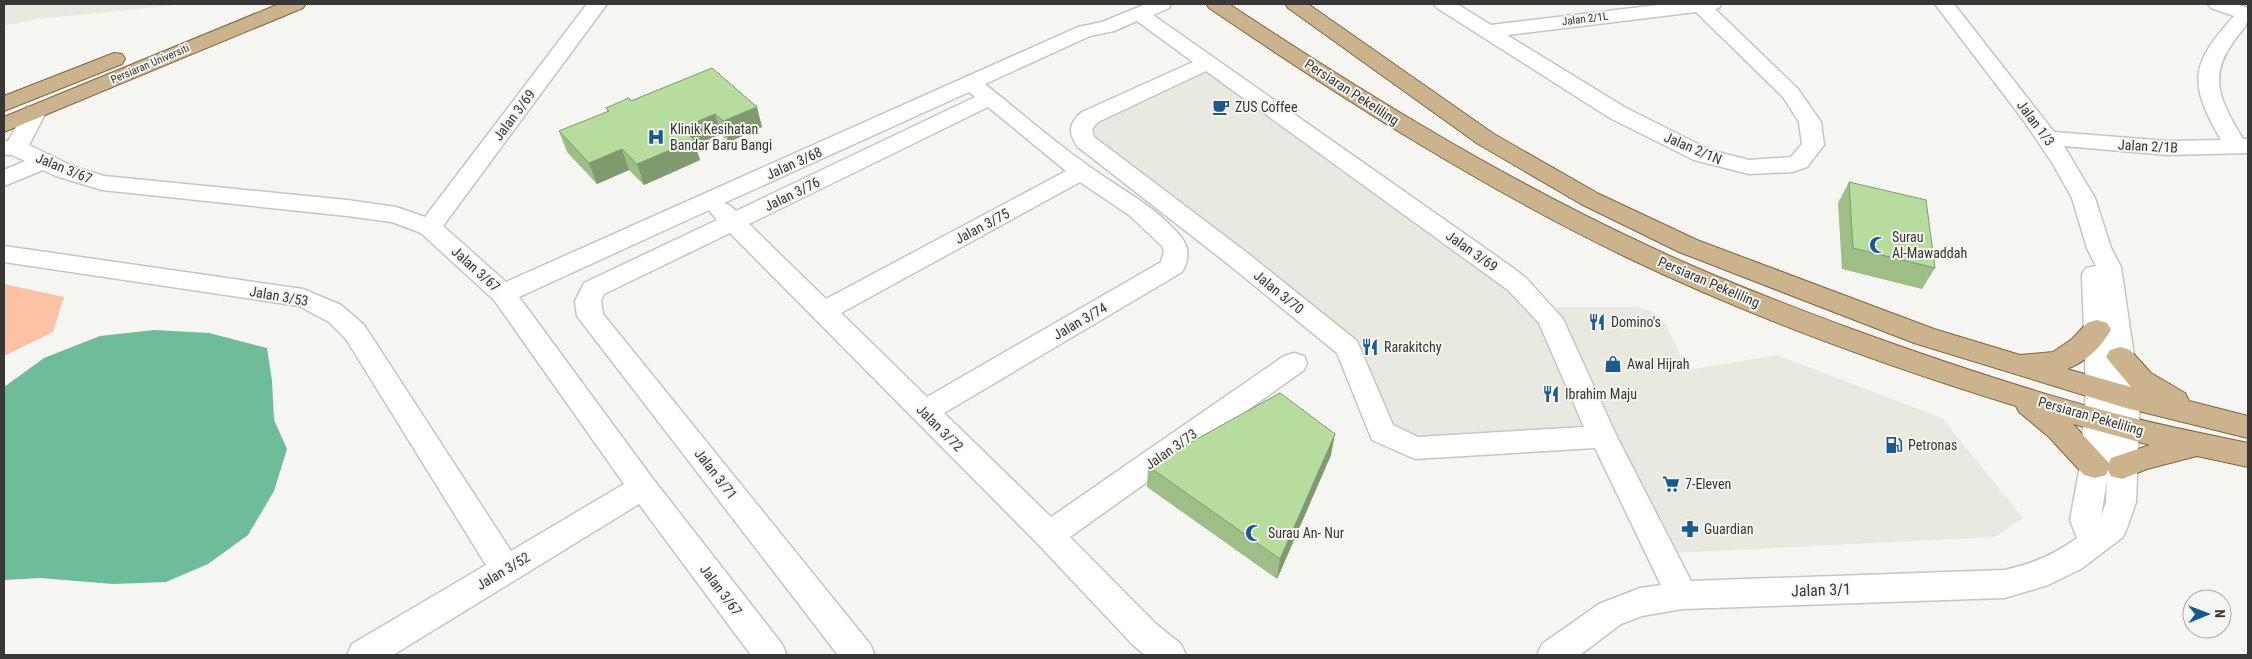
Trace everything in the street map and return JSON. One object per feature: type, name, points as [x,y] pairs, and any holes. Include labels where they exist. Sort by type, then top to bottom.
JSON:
[{"type":"main road","name":"Persiaran Universiti","points":[[4,104],[251,4]]},
{"type":"main road","name":"Persiaran Universiti","points":[[4,125],[296,4]]},
{"type":"main road","name":"Persiaran Pekeliling","points":[[1216,4],[1390,118],[1489,175],[1651,257],[1721,289],[1834,332],[2017,395],[2112,423],[2202,431],[2248,427]]},
{"type":"main road","name":"Persiaran Pekeliling","points":[[1295,4],[1486,139],[1590,199],[1688,246],[1924,336],[2113,393],[2202,431],[2248,455]]},
{"type":"main road","points":[[2010,363],[2036,364],[2057,361],[2076,353],[2096,330]]},
{"type":"main road","points":[[2017,395],[2109,466],[2148,456],[2202,431],[2141,380],[2120,357]]},
{"type":"street","name":"Jalan 3/69","points":[[430,227],[597,4]]},
{"type":"street","name":"Jalan 3/68","points":[[503,294],[1085,31],[1107,26],[1134,6],[1162,4]]},
{"type":"street","name":"Jalan 2/1N","points":[[1444,4],[1618,113],[1702,155],[1749,167],[1792,165],[1799,162],[1813,145],[1810,122],[1791,93],[1699,4]]},
{"type":"street","name":"Jalan 2/1L","points":[[1488,31],[1699,4],[1712,4]]},
{"type":"street","name":"Jalan 1/3","points":[[1944,4],[2049,138],[2081,191],[2101,256],[2109,267],[2120,357],[2113,393]]},
{"type":"street","points":[[2218,4],[2247,14],[2221,41],[2210,59],[2206,80],[2215,110],[2242,146]]},
{"type":"street","name":"Jalan 3/69","points":[[1134,6],[1207,63],[1517,284],[1550,319],[1603,437],[1661,549],[1682,595]]},
{"type":"street","name":"Jalan 3/70","points":[[1207,63],[1090,117],[1080,128],[1080,135],[1086,142],[1237,258],[1348,348],[1382,432],[1415,448],[1603,437]]},
{"type":"street","points":[[971,84],[1082,172]]},
{"type":"street","name":"Jalan 3/76","points":[[593,289],[990,98]]},
{"type":"street","points":[[10,148],[34,112]]},
{"type":"street","name":"Jalan 2/1B","points":[[2049,138],[2168,148],[2242,146]]},
{"type":"street","name":"Jalan 3/67","points":[[10,148],[64,171],[102,183],[396,215],[430,227],[503,294],[643,487],[770,655]]},
{"type":"street","points":[[4,179],[43,161]]},
{"type":"street","name":"Jalan 3/74","points":[[924,412],[1174,266],[1176,251],[1172,242],[1137,210],[1082,172]]},
{"type":"street","name":"Jalan 3/75","points":[[822,312],[1082,172]]},
{"type":"street","name":"Jalan 3/72","points":[[712,200],[732,223],[1049,535],[1144,634],[1169,655]]},
{"type":"street","name":"Jalan 3/53","points":[[4,254],[303,298],[331,310],[344,319],[355,332],[506,570]]},
{"type":"street","points":[[2101,256],[2094,263],[2096,330],[2113,393]]},
{"type":"street","name":"Jalan 3/71","points":[[593,289],[588,300],[590,316],[858,655]]},
{"type":"street","name":"Jalan 3/73","points":[[1049,535],[1294,363]]},
{"type":"street","name":"Jalan 3/1","points":[[1554,655],[1610,614],[1640,602],[1682,595],[2004,584],[2037,576],[2070,560],[2112,528],[2121,502],[2109,466],[2113,393]]},
{"type":"street","name":"Jalan 3/52","points":[[364,655],[643,487]]},
{"type":"shaded area","points":[[4,4],[186,4],[37,19],[4,26]]},
{"type":"shaded area","points":[[1206,69],[1506,284],[1543,322],[1591,427],[1415,438],[1389,427],[1358,348],[1095,142],[1086,127]]},
{"type":"shaded area","points":[[4,284],[64,297],[53,332],[4,356]]},
{"type":"shaded area","points":[[1556,307],[1637,307],[1651,311],[1666,325],[1688,370],[1777,355],[1942,418],[2023,518],[1995,537],[1674,553]]},
{"type":"shaded area","points":[[154,330],[209,333],[267,348],[272,381],[274,420],[287,449],[274,491],[248,535],[208,564],[166,582],[113,584],[40,578],[4,580],[4,387],[44,358],[100,336]]},
{"type":"building","points":[[712,68],[757,107],[723,121],[715,114],[682,128],[694,140],[637,164],[622,149],[589,163],[559,131],[609,111],[606,108],[629,98],[631,101]]},
{"type":"building","points":[[1849,182],[1926,200],[1935,268],[1853,248]]},
{"type":"building","name":"Surau An- Nur","points":[[1280,393],[1335,434],[1280,559],[1148,466]]},
{"type":"place","name":"ZUS Coffee","points":[[1221,107]]},
{"type":"place","name":"Klinik Kesihatan Bandar Baru Bangi","points":[[656,137]]},
{"type":"place","name":"Surau Al-Mawaddah","points":[[1878,245]]},
{"type":"place","name":"Domino's","points":[[1597,322]]},
{"type":"place","name":"Rarakitchy","points":[[1370,347]]},
{"type":"place","name":"Awal Hijrah","points":[[1613,364]]},
{"type":"place","name":"Ibrahim Maju","points":[[1551,394]]},
{"type":"place","name":"Petronas","points":[[1894,445]]},
{"type":"place","name":"7-Eleven","points":[[1671,484]]},
{"type":"place","name":"Guardian","points":[[1690,529]]},
{"type":"place","name":"Surau An- Nur","points":[[1254,533]]}]
